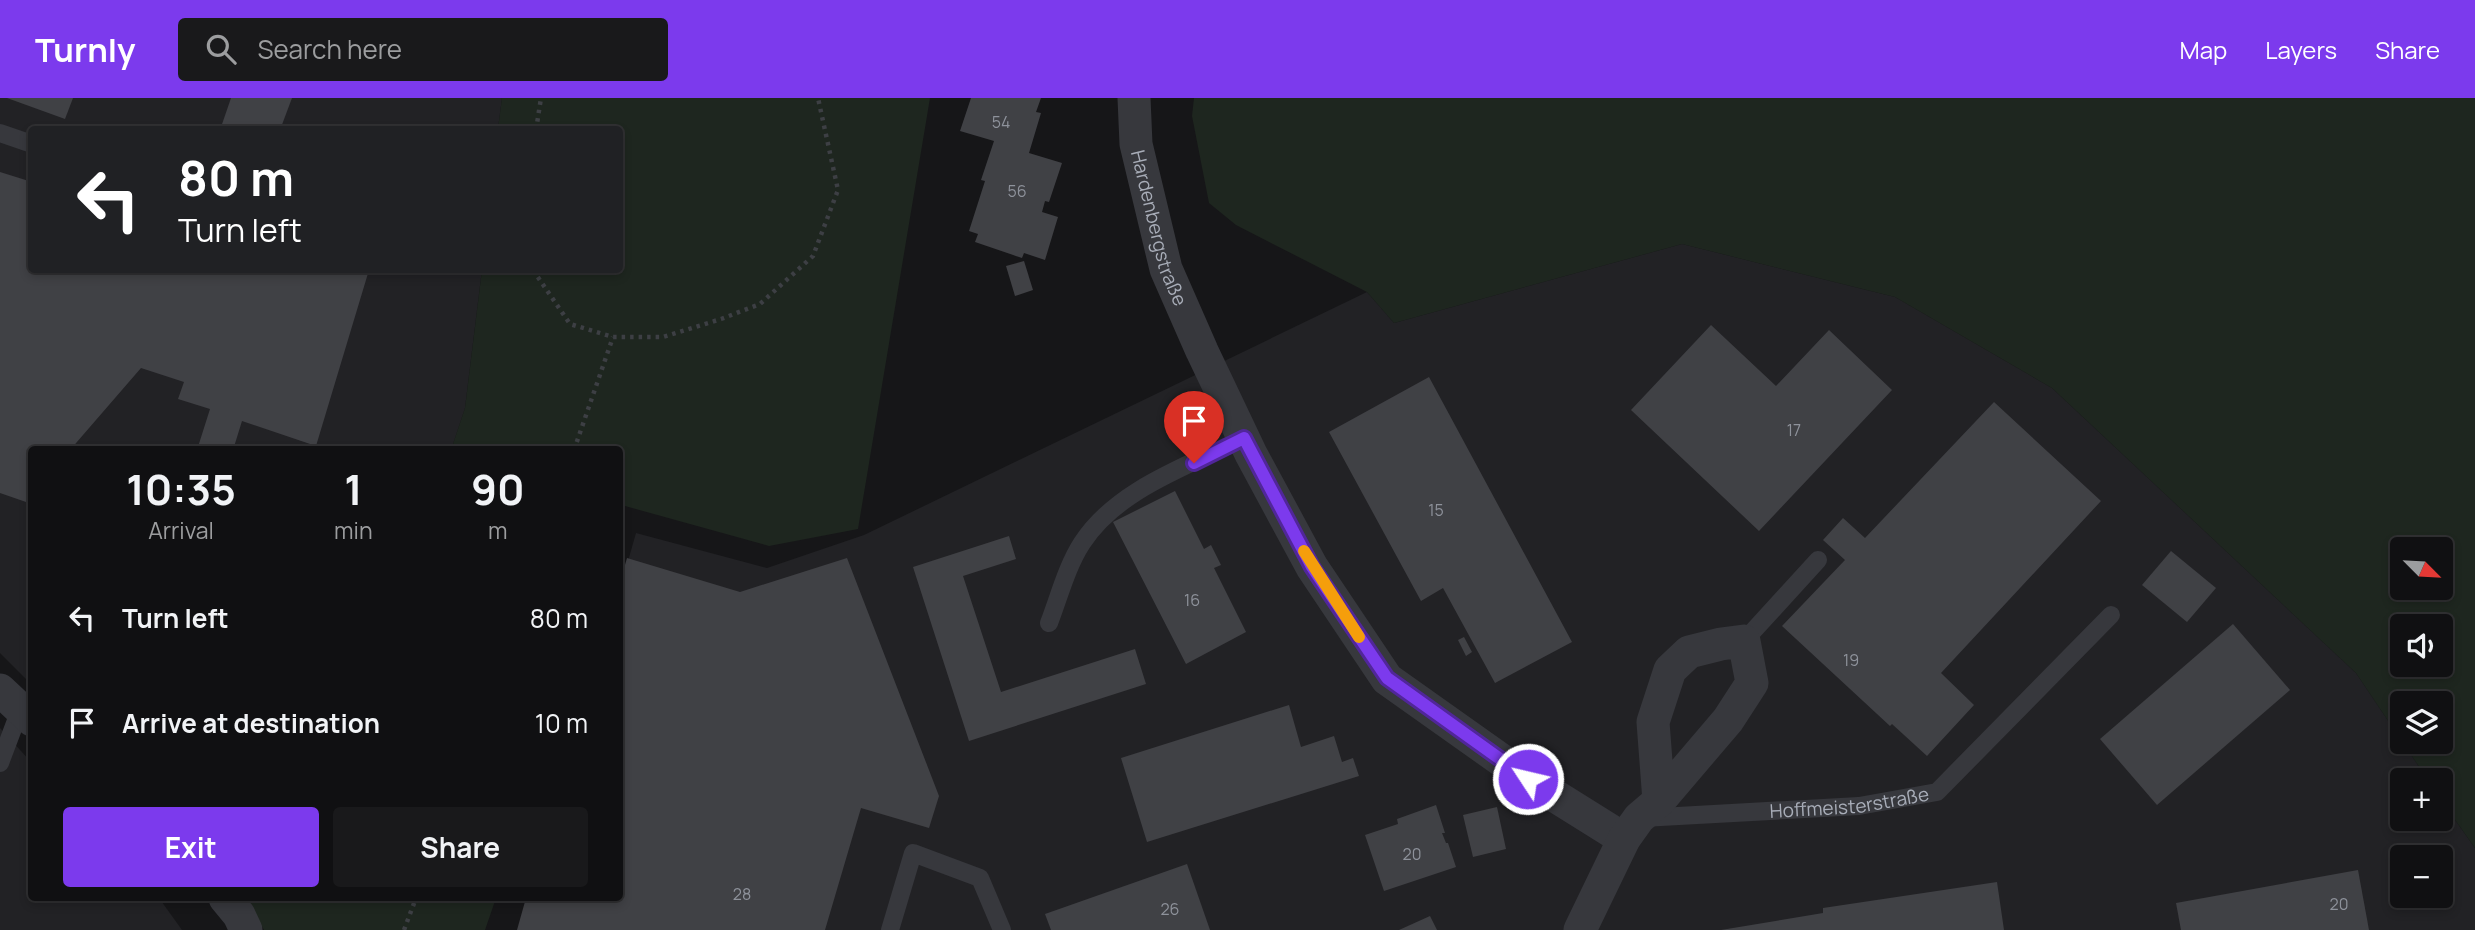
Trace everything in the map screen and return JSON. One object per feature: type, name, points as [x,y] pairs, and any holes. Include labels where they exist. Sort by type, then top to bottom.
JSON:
[{"type":"street","name":"Hardenbergstraße","points":[[1134,98],[1136,144],[1166,269],[1244,438]]},
{"type":"street","points":[[1244,438],[1312,567],[1387,678],[1528,779],[1640,819]]},
{"type":"street","points":[[1580,930],[1640,819],[1728,720],[1752,683],[1744,641],[1689,652],[1670,670],[1653,722],[1640,819]]},
{"type":"street","points":[[227,901],[239,915],[246,930]]},
{"type":"lane","points":[[0,133],[28,143]]},
{"type":"lane","points":[[1049,623],[1081,544],[1103,516],[1143,488],[1244,438]]},
{"type":"lane","points":[[1744,641],[1818,560]]},
{"type":"lane","name":"Hoffmeisterstraße","points":[[1640,819],[1859,806],[1937,792],[2111,615]]},
{"type":"lane","points":[[0,763],[3,741],[17,707]]},
{"type":"lane","points":[[890,930],[913,853],[980,878],[1002,930]]},
{"type":"path","points":[[537,126],[541,98]]},
{"type":"path","points":[[535,273],[570,324],[613,337],[663,337],[760,304],[813,256],[838,190],[818,98]]},
{"type":"path","points":[[575,446],[613,337]]},
{"type":"path","points":[[404,930],[415,901]]},
{"type":"shaded area","points":[[0,98],[502,98],[498,126],[28,126],[28,273],[482,273],[465,408],[452,446],[28,446],[28,681],[0,653]]},
{"type":"shaded area","points":[[502,98],[930,98],[858,529],[769,546],[625,506],[623,512],[623,446],[452,446],[465,408],[482,273],[623,273],[623,126],[498,126]]},
{"type":"shaded area","points":[[1194,98],[2475,98],[2475,848],[2453,817],[2453,768],[2420,768],[2411,754],[2453,754],[2453,691],[2390,691],[2390,724],[2356,673],[2052,388],[1895,297],[1682,244],[1394,323],[1367,292],[1236,225],[1209,203],[1192,116]]},
{"type":"shaded area","points":[[1682,244],[1895,297],[2052,388],[2356,673],[2390,724],[2390,754],[2411,754],[2420,768],[2390,768],[2390,831],[2453,831],[2453,817],[2475,848],[2475,930],[518,930],[527,901],[623,901],[623,578],[636,533],[767,568],[864,535],[1367,292],[1394,323]]},
{"type":"shaded area","points":[[0,728],[28,759],[28,901],[161,901],[182,930],[0,930]]},
{"type":"shaded area","points":[[248,901],[495,901],[485,930],[264,930]]},
{"type":"building","points":[[7,98],[73,98],[65,119]]},
{"type":"building","points":[[231,98],[292,98],[282,126],[221,126]]},
{"type":"building","points":[[971,98],[1041,98],[1036,112],[1041,113],[1029,153],[1062,163],[1049,202],[1045,201],[1042,212],[1058,217],[1045,260],[1024,253],[1022,258],[975,242],[978,234],[969,231],[994,141],[960,131]]},
{"type":"building","points":[[0,172],[28,181],[28,273],[368,273],[316,446],[242,421],[234,446],[198,446],[210,409],[178,399],[184,382],[141,368],[73,446],[28,446],[26,502],[0,493]]},
{"type":"building","points":[[1024,261],[1033,290],[1015,296],[1006,266]]},
{"type":"building","points":[[1711,325],[1776,386],[1829,330],[1892,390],[1759,531],[1631,410]]},
{"type":"building","points":[[1429,377],[1572,642],[1495,683],[1443,588],[1421,601],[1329,432]]},
{"type":"building","points":[[1994,402],[2101,501],[1941,673],[1974,705],[1927,756],[1892,724],[1890,726],[1782,626],[1845,560],[1823,540],[1843,518],[1865,538]]},
{"type":"building","points":[[1175,491],[1204,549],[1211,545],[1221,565],[1214,568],[1246,632],[1186,664],[1113,522]]},
{"type":"building","points":[[1009,536],[1016,559],[963,576],[1001,692],[1135,649],[1146,684],[969,741],[913,567]]},
{"type":"building","points":[[2171,551],[2216,588],[2187,622],[2142,585]]},
{"type":"building","points":[[627,558],[740,592],[847,558],[939,796],[929,828],[861,808],[825,930],[517,930],[525,901],[623,901],[623,572]]},
{"type":"building","points":[[2233,624],[2290,690],[2157,805],[2100,739]]},
{"type":"building","points":[[1464,637],[1472,652],[1466,656],[1458,640]]},
{"type":"building","points":[[1289,705],[1301,747],[1334,736],[1342,762],[1353,758],[1359,776],[1147,842],[1121,758]]},
{"type":"building","points":[[1436,805],[1445,833],[1442,833],[1456,867],[1384,891],[1365,835],[1398,824],[1397,819]]},
{"type":"building","points":[[1497,807],[1506,849],[1473,857],[1463,815]]},
{"type":"building","points":[[1187,864],[1210,930],[1051,930],[1045,914]]},
{"type":"building","points":[[2358,870],[2369,930],[2181,930],[2176,903]]},
{"type":"building","points":[[1997,882],[2004,930],[1721,930],[1823,913],[1823,908]]},
{"type":"building","points":[[1430,916],[1437,930],[1399,930]]},
{"type":"slow traffic","points":[[1304,551],[1359,637]]},
{"type":"route","points":[[1194,463],[1244,438],[1312,567],[1387,678],[1528,779]]}]
